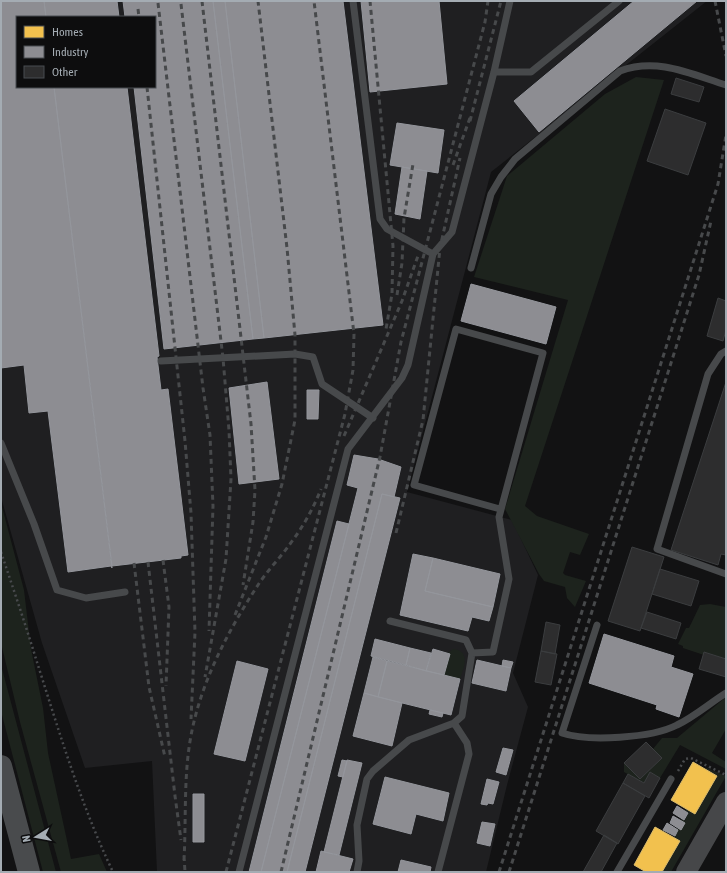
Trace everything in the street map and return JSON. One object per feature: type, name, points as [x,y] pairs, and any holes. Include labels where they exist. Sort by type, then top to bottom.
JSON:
[{"type":"main road","points":[[1,766],[29,872]]},
{"type":"street","points":[[686,872],[726,802]]},
{"type":"lane","points":[[353,1],[380,219],[387,228],[432,254]]},
{"type":"lane","points":[[238,872],[348,449],[402,378],[408,365],[432,254],[440,248],[452,232],[494,72],[510,1]]},
{"type":"lane","points":[[494,72],[531,72],[609,4],[618,1]]},
{"type":"lane","points":[[471,268],[491,194],[501,177],[515,159],[620,71],[633,66],[663,65],[726,85]]},
{"type":"lane","points":[[472,653],[493,652],[508,579],[499,517],[500,509],[543,353],[456,329],[414,485],[500,509]]},
{"type":"lane","points":[[726,351],[721,354],[708,374],[657,549],[726,574]]},
{"type":"lane","points":[[161,361],[295,354],[313,357],[322,384],[372,418]]},
{"type":"lane","points":[[1,443],[34,524],[57,590],[86,598],[125,592]]},
{"type":"lane","points":[[357,872],[359,861],[357,826],[367,779],[373,771],[409,740],[454,723],[462,716],[472,653],[466,640],[390,621]]},
{"type":"lane","points":[[597,625],[562,733],[574,737],[602,738],[656,733],[677,725],[726,693]]},
{"type":"lane","points":[[438,872],[469,754],[467,742],[454,723]]},
{"type":"lane","points":[[617,872],[671,779]]},
{"type":"path","points":[[1,552],[60,737],[95,834],[113,872]]},
{"type":"path","points":[[671,779],[685,759],[691,758],[726,775]]},
{"type":"shaded area","points":[[1,1],[707,1],[491,172],[407,492],[512,520],[538,575],[513,673],[528,707],[486,872],[157,872],[152,761],[85,768],[42,643],[1,497]]},
{"type":"shaded area","points":[[636,77],[664,80],[525,506],[537,516],[589,534],[580,555],[570,552],[563,573],[565,575],[586,581],[575,607],[567,598],[565,587],[544,581],[539,574],[505,509],[568,300],[474,277],[507,176],[605,94]]},
{"type":"shaded area","points":[[1,503],[24,590],[31,649],[43,708],[48,753],[71,859],[99,854],[107,872],[61,872],[20,722],[1,643]]},
{"type":"shaded area","points":[[710,604],[726,607],[726,659],[705,652],[704,655],[683,648],[683,646],[678,644],[686,628],[689,628],[700,605]]},
{"type":"shaded area","points":[[453,649],[459,650],[464,656],[465,660],[460,679],[444,675],[450,654],[448,653]]},
{"type":"shaded area","points":[[1,665],[56,872],[43,872],[1,711]]},
{"type":"shaded area","points":[[726,697],[726,729],[712,753],[726,762],[726,769],[680,745],[660,778],[650,772],[644,783],[624,772],[624,763],[640,779],[662,758],[653,749],[662,738],[677,738]]},
{"type":"shaded area","points":[[707,768],[726,776],[671,872],[662,872],[680,841],[674,837],[682,818],[685,820],[688,813],[684,811],[686,809],[695,814],[717,776],[705,769]]},
{"type":"building: Homes","points":[[693,762],[717,776],[695,814],[671,800]]},
{"type":"building: Homes","points":[[655,827],[680,841],[662,872],[646,872],[634,865]]},
{"type":"building: Industry","points":[[1,1],[44,1],[46,16],[16,16],[16,88],[54,88],[112,568],[111,566],[68,572],[48,411],[29,413],[24,365],[1,368]]},
{"type":"building: Industry","points":[[44,1],[117,1],[119,16],[46,16]]},
{"type":"building: Industry","points":[[123,1],[213,1],[253,339],[164,349],[134,88],[156,88],[156,16],[125,16]]},
{"type":"building: Industry","points":[[213,1],[225,1],[264,338],[253,339]]},
{"type":"building: Industry","points":[[225,1],[343,1],[383,325],[264,338]]},
{"type":"building: Industry","points":[[361,1],[439,1],[447,84],[370,92]]},
{"type":"building: Industry","points":[[634,1],[697,1],[539,132],[514,101]]},
{"type":"building: Industry","points":[[54,88],[127,88],[159,356],[157,357],[161,390],[168,389],[188,555],[181,556],[181,558],[112,566]]},
{"type":"building: Industry","points":[[397,123],[444,130],[438,173],[390,165]]},
{"type":"building: Industry","points":[[402,167],[427,171],[420,219],[395,214]]},
{"type":"building: Industry","points":[[471,284],[556,307],[546,344],[461,321]]},
{"type":"building: Industry","points":[[267,382],[279,479],[239,484],[229,388]]},
{"type":"building: Industry","points":[[307,390],[319,390],[318,419],[307,419]]},
{"type":"building: Industry","points":[[354,455],[378,459],[401,467],[394,497],[382,494],[287,872],[261,872],[358,488],[347,485]]},
{"type":"building: Industry","points":[[382,494],[400,498],[305,872],[287,872]]},
{"type":"building: Industry","points":[[337,521],[349,524],[261,872],[249,872]]},
{"type":"building: Industry","points":[[413,554],[433,558],[425,591],[493,607],[489,621],[472,617],[468,631],[400,615]]},
{"type":"building: Industry","points":[[433,558],[500,574],[493,607],[425,591]]},
{"type":"building: Industry","points":[[604,634],[674,656],[671,667],[693,674],[679,717],[656,709],[657,705],[589,683]]},
{"type":"building: Industry","points":[[375,639],[410,648],[406,665],[371,656]]},
{"type":"building: Industry","points":[[410,648],[431,653],[426,671],[406,665]]},
{"type":"building: Industry","points":[[433,649],[450,654],[444,675],[426,671]]},
{"type":"building: Industry","points":[[373,657],[387,661],[378,697],[364,693]]},
{"type":"building: Industry","points":[[477,660],[511,668],[506,691],[472,683]]},
{"type":"building: Industry","points":[[503,660],[513,662],[511,668],[502,666]]},
{"type":"building: Industry","points":[[237,661],[268,669],[245,761],[214,754]]},
{"type":"building: Industry","points":[[387,661],[460,679],[451,715],[378,697]]},
{"type":"building: Industry","points":[[364,693],[402,703],[392,746],[353,736]]},
{"type":"building: Industry","points":[[430,710],[443,713],[442,717],[429,714]]},
{"type":"building: Industry","points":[[503,748],[513,750],[506,775],[496,772]]},
{"type":"building: Industry","points":[[342,760],[347,761],[343,777],[338,776]]},
{"type":"building: Industry","points":[[347,760],[362,763],[339,855],[324,852]]},
{"type":"building: Industry","points":[[385,777],[449,793],[443,821],[416,814],[411,834],[373,824]]},
{"type":"building: Industry","points":[[487,779],[499,782],[493,804],[488,803],[487,805],[481,804]]},
{"type":"building: Industry","points":[[193,794],[204,794],[204,842],[193,842]]},
{"type":"building: Industry","points":[[677,806],[688,813],[684,820],[673,813]]},
{"type":"building: Industry","points":[[673,816],[685,823],[681,830],[670,823]]},
{"type":"building: Industry","points":[[482,822],[495,824],[490,846],[477,843]]},
{"type":"building: Industry","points":[[667,823],[678,830],[675,836],[663,830]]},
{"type":"building: Industry","points":[[321,851],[353,859],[349,872],[316,872]]},
{"type":"building: Industry","points":[[401,860],[431,867],[430,872],[398,872]]},
{"type":"building: Other","points":[[676,78],[704,87],[699,102],[671,94]]},
{"type":"building: Other","points":[[665,109],[706,123],[688,175],[647,161]]},
{"type":"building: Other","points":[[718,298],[726,301],[726,330],[723,341],[707,336]]},
{"type":"building: Other","points":[[726,382],[726,555],[721,554],[718,565],[671,550]]},
{"type":"building: Other","points":[[632,547],[664,557],[640,631],[608,621]]},
{"type":"building: Other","points":[[660,569],[699,581],[691,606],[652,594]]},
{"type":"building: Other","points":[[647,612],[681,623],[676,639],[641,628]]},
{"type":"building: Other","points":[[546,622],[560,625],[555,654],[541,651]]},
{"type":"building: Other","points":[[541,651],[557,654],[551,685],[535,682]]},
{"type":"building: Other","points":[[704,652],[726,659],[726,677],[699,669]]},
{"type":"building: Other","points":[[646,742],[662,758],[640,779],[624,763]]},
{"type":"building: Other","points":[[650,772],[660,778],[649,798],[623,783],[628,774],[644,783]]},
{"type":"building: Other","points":[[623,783],[645,796],[618,844],[596,831]]},
{"type":"building: Other","points":[[604,835],[617,843],[601,872],[583,872]]},
{"type":"railway","points":[[202,1],[251,424],[255,490],[253,522],[243,585]]},
{"type":"railway","points":[[235,615],[266,537],[282,484],[295,420],[295,335],[287,248],[258,1]]},
{"type":"railway","points":[[226,872],[345,414],[353,370],[354,334],[314,1]]},
{"type":"railway","points":[[370,1],[393,246],[392,294],[386,329]]},
{"type":"railway","points":[[281,872],[380,457],[401,342],[485,22],[488,1]]},
{"type":"railway","points":[[470,121],[501,1]]},
{"type":"railway","points":[[715,1],[726,56]]},
{"type":"railway","points":[[158,3],[203,388],[210,435],[213,506],[209,631]]},
{"type":"railway","points":[[181,4],[223,358],[229,430],[231,479],[226,559],[205,677]]},
{"type":"railway","points":[[138,9],[139,16]]},
{"type":"railway","points":[[147,88],[185,441],[191,513],[195,632],[191,719]]},
{"type":"railway","points":[[453,165],[471,115]]},
{"type":"railway","points":[[499,872],[718,184],[726,135]]},
{"type":"railway","points":[[396,533],[423,420],[440,248],[460,158]]},
{"type":"railway","points":[[397,295],[402,263],[404,218],[413,164]]},
{"type":"railway","points":[[509,872],[699,275],[711,221]]},
{"type":"railway","points":[[344,436],[402,301],[419,253]]},
{"type":"railway","points":[[184,860],[187,761],[193,726],[206,683],[224,643],[246,604],[299,531],[311,511],[321,489]]},
{"type":"railway","points":[[163,560],[169,607],[166,686]]},
{"type":"railway","points":[[148,562],[181,840]]},
{"type":"railway","points":[[134,563],[149,687],[165,757]]},
{"type":"railway","points":[[184,856],[185,872]]}]
